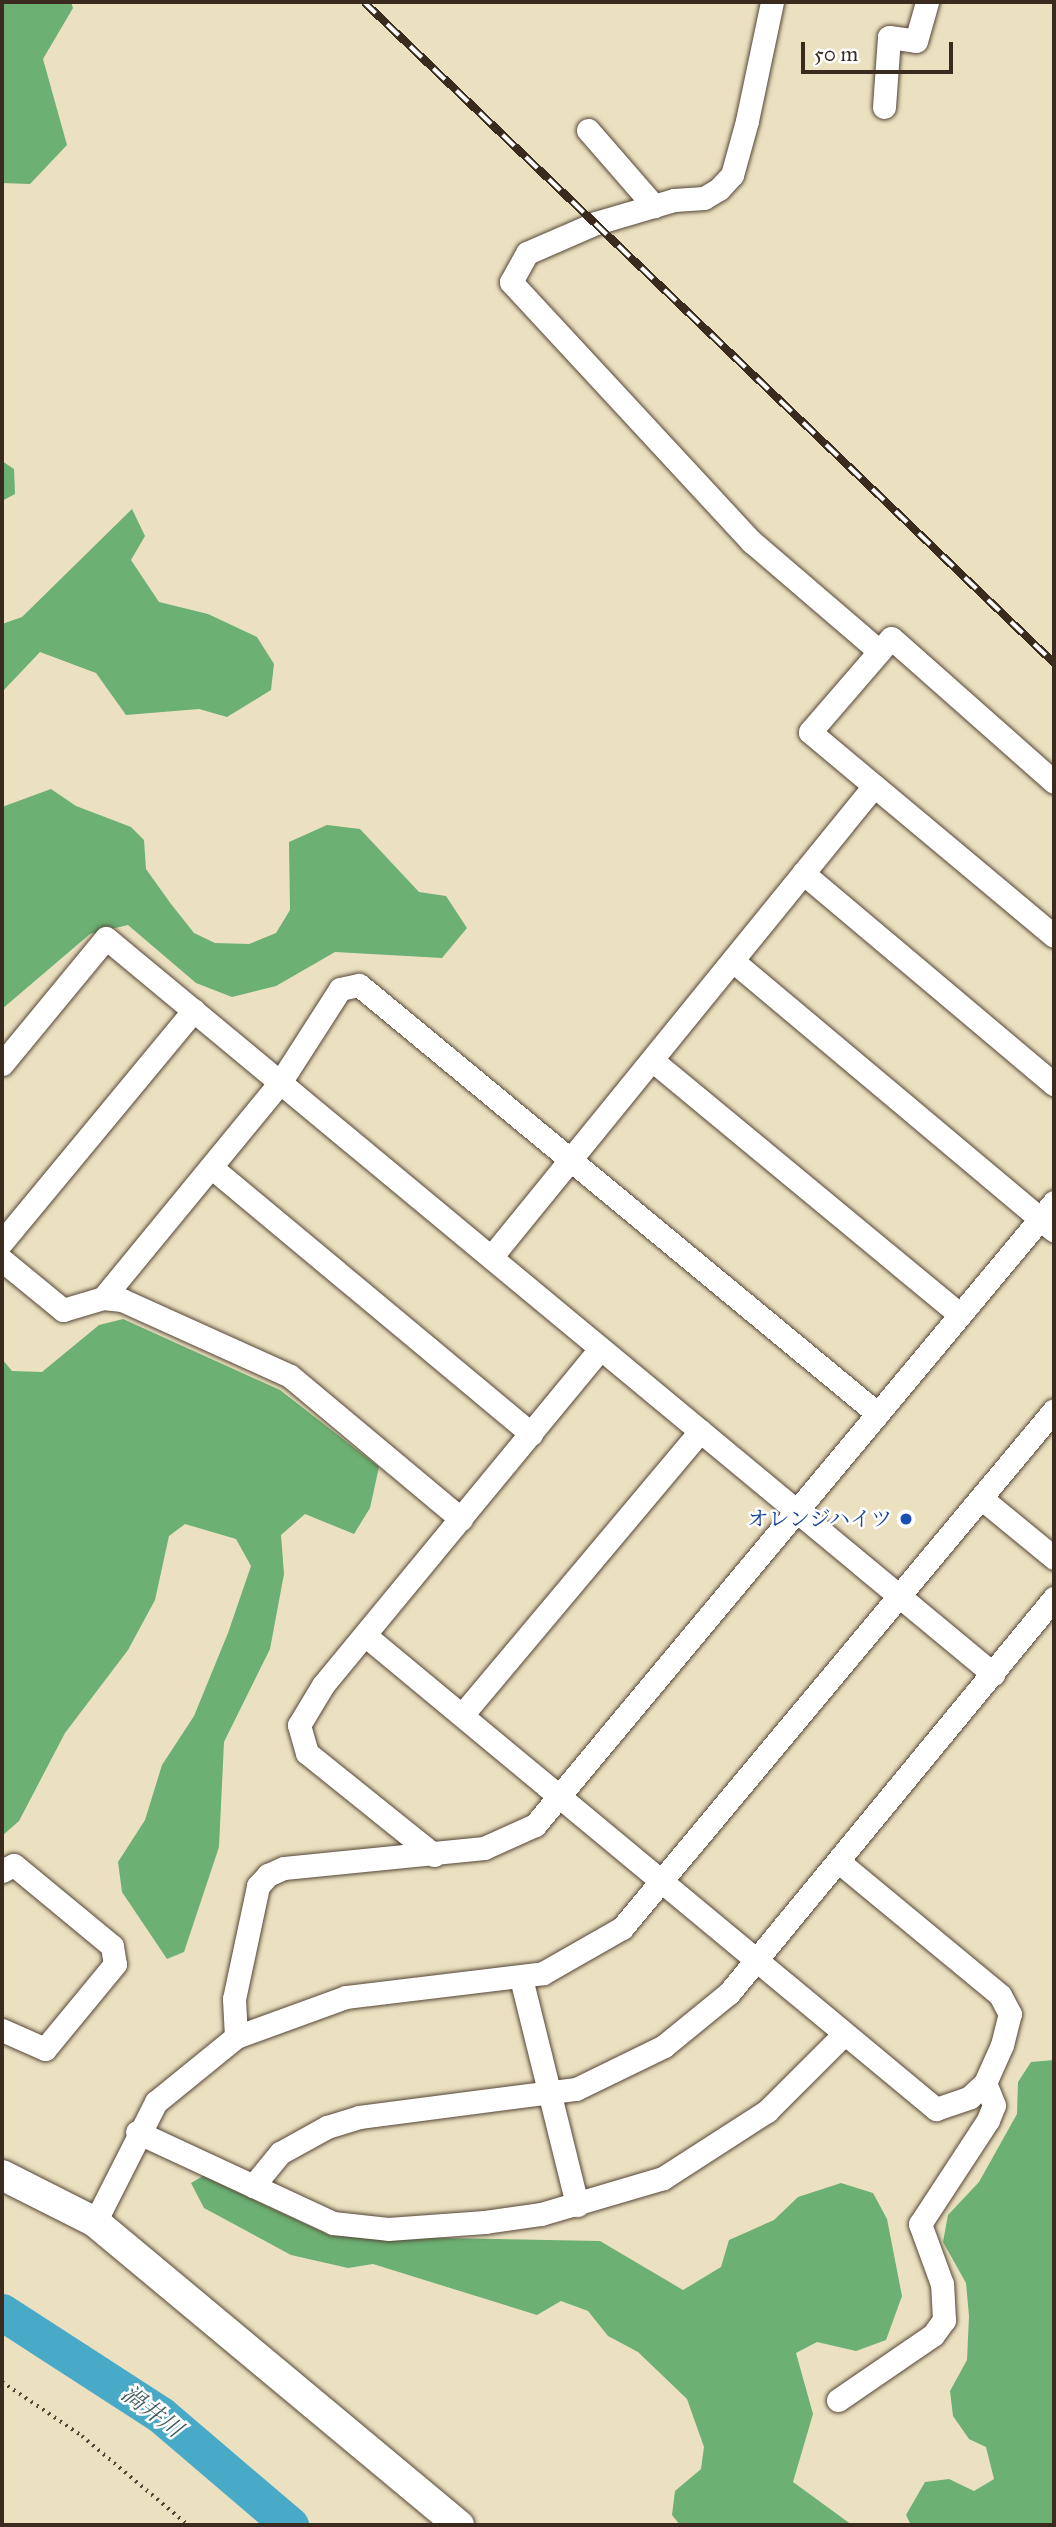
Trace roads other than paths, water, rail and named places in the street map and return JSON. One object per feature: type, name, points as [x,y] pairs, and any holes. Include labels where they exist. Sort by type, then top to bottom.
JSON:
[{"type":"street","points":[[772,2],[732,175],[704,198],[654,206],[527,253],[511,282],[752,542],[879,651]]},
{"type":"street","points":[[884,107],[889,37],[916,41],[927,2]]},
{"type":"street","points":[[588,131],[654,206]]},
{"type":"street","points":[[1054,782],[891,638],[810,732],[1054,936]]},
{"type":"street","points":[[492,1256],[874,786]]},
{"type":"street","points":[[803,873],[1054,1084]]},
{"type":"street","points":[[2,1064],[106,938],[993,1674]]},
{"type":"street","points":[[236,2037],[234,1999],[258,1886],[268,1875],[284,1868],[433,1855],[514,1839],[561,1797],[960,1315],[1050,1217],[733,961]]},
{"type":"street","points":[[103,1298],[281,1081],[340,989],[359,985],[573,1157],[878,1414]]},
{"type":"street","points":[[2,1242],[194,1010]]},
{"type":"street","points":[[652,1060],[960,1315]]},
{"type":"street","points":[[211,1167],[531,1434]]},
{"type":"street","points":[[2,1260],[63,1310],[103,1298],[148,1309],[290,1376],[461,1519]]},
{"type":"street","points":[[433,1855],[307,1753],[299,1740],[299,1725],[323,1685],[600,1349]]},
{"type":"street","points":[[95,2222],[137,2132],[184,2075],[236,2037],[345,1997],[521,1978],[583,1954],[622,1928],[662,1884],[1054,1410]]},
{"type":"street","points":[[462,1715],[700,1431]]},
{"type":"street","points":[[981,1498],[1054,1558]]},
{"type":"street","points":[[253,2186],[280,2153],[338,2124],[548,2094],[612,2074],[664,2046],[729,1993],[1054,1598]]},
{"type":"street","points":[[366,1636],[936,2109],[970,2097],[985,2083],[1010,2014],[1000,1995],[839,1862]]},
{"type":"street","points":[[2,1871],[14,1865],[112,1946],[115,1964],[45,2049],[2,2030]]},
{"type":"street","points":[[521,1978],[577,2205]]},
{"type":"street","points":[[137,2132],[333,2223],[388,2229],[485,2222],[577,2205],[663,2178],[767,2111],[844,2034]]},
{"type":"street","points":[[838,2400],[933,2335],[944,2320],[942,2284],[920,2224],[988,2120],[994,2105],[985,2083]]},
{"type":"street","points":[[2,2175],[95,2222],[459,2525]]},
{"type":"waterway","name":"渦井川","points":[[2,2312],[161,2415],[290,2525]]},
{"type":"railway","points":[[364,2],[1054,663]]},
{"type":"place","name":"オレンジハイツ","points":[[906,1519]]}]
